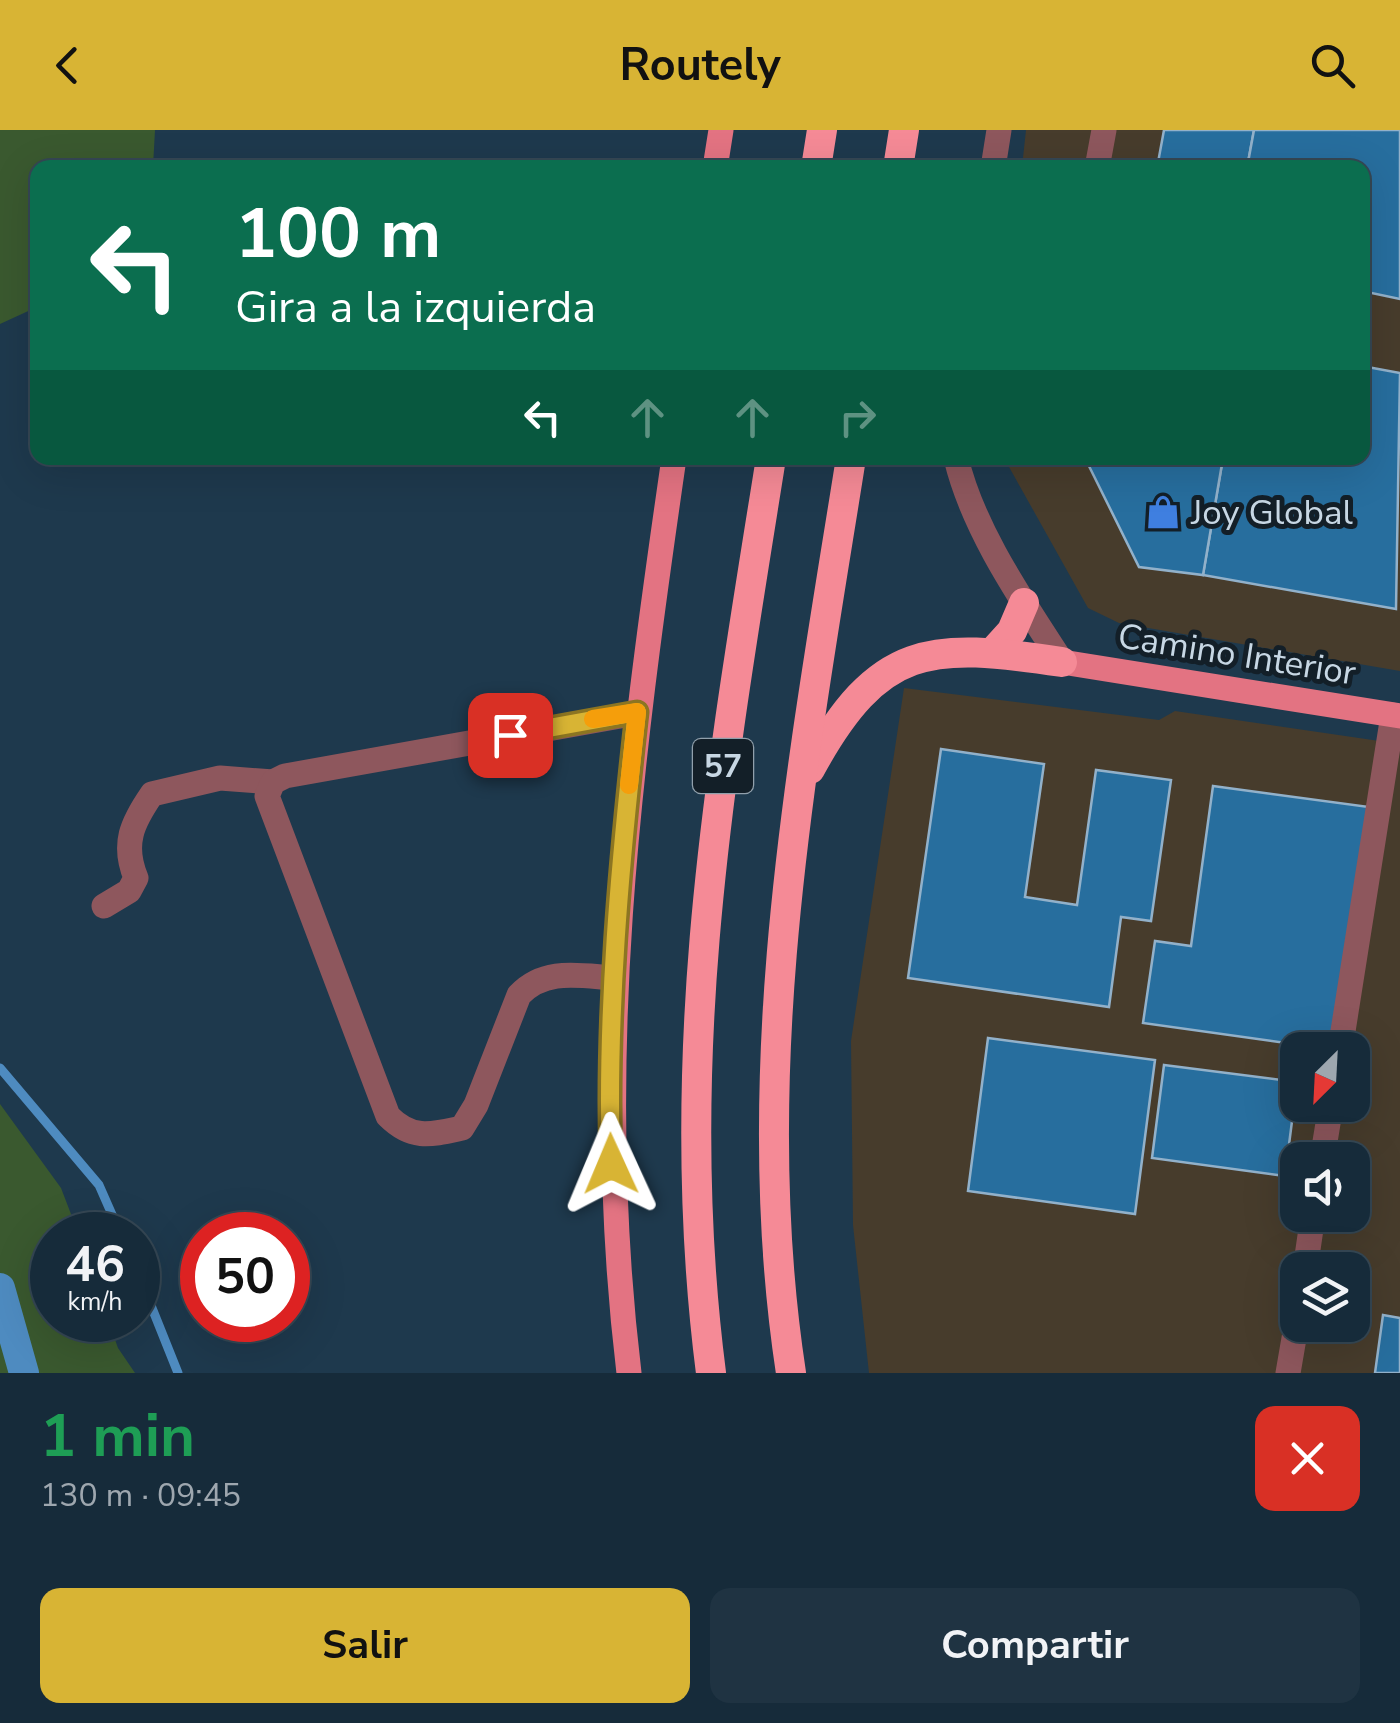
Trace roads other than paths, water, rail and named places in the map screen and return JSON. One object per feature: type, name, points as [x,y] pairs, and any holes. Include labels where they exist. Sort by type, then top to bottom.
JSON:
[{"type":"highway","points":[[817,160],[822,130]]},
{"type":"highway","points":[[899,160],[904,130]]},
{"type":"highway","name":"57","points":[[710,1373],[694,1160],[697,1002],[716,818],[769,465]]},
{"type":"highway","name":"57","points":[[791,1373],[779,1274],[773,1133],[780,968],[799,795],[851,465]]},
{"type":"highway","points":[[993,652],[1012,631],[1024,603]]},
{"type":"highway","points":[[799,795],[840,721],[886,671],[928,654],[993,652],[1062,662]]},
{"type":"main road","points":[[716,160],[721,130]]},
{"type":"main road","points":[[629,1373],[611,1154],[615,978],[637,712],[673,465]]},
{"type":"main road","name":"Camino Interior","points":[[1062,662],[1397,716]]},
{"type":"street","points":[[994,160],[999,130]]},
{"type":"street","points":[[1098,160],[1104,130]]},
{"type":"street","points":[[958,465],[969,498],[1024,603],[1062,662]]},
{"type":"street","points":[[104,906],[129,891],[136,878],[128,858],[131,825],[152,794],[220,778],[272,782],[284,776],[637,712]]},
{"type":"street","points":[[1343,1032],[1397,716]]},
{"type":"street","points":[[272,782],[267,796],[280,832],[388,1116],[404,1132],[424,1136],[462,1128],[476,1105],[519,995],[528,985],[553,974],[615,978]]},
{"type":"street","points":[[1288,1373],[1293,1342]]},
{"type":"waterway","points":[[0,1068],[99,1185],[111,1212]]},
{"type":"waterway","points":[[0,1288],[24,1373]]},
{"type":"waterway","points":[[160,1328],[178,1373]]},
{"type":"place","name":"Joy Global","points":[[1163,512]]}]
